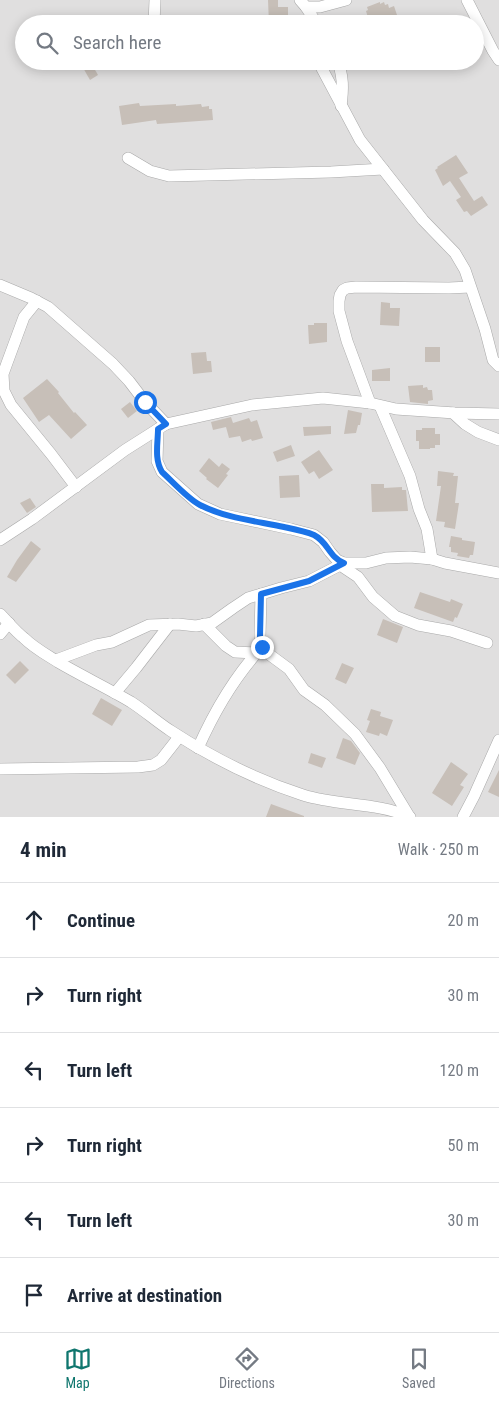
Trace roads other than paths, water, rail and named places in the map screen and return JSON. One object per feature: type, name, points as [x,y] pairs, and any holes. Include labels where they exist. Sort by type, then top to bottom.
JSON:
[{"type":"street","points":[[154,15],[155,0]]},
{"type":"street","points":[[303,3],[320,7],[346,0]]},
{"type":"street","points":[[467,0],[475,15]]},
{"type":"street","points":[[303,3],[311,15]]},
{"type":"street","points":[[484,33],[499,60]]},
{"type":"street","points":[[323,70],[360,140],[423,220],[454,253],[465,270],[485,328],[493,360],[499,366]]},
{"type":"street","points":[[341,70],[344,89],[341,106]]},
{"type":"street","points":[[128,158],[150,171],[169,176],[383,169]]},
{"type":"street","points":[[0,285],[48,307],[113,364],[129,381],[162,426],[157,461],[159,467],[162,472],[198,504],[220,514],[314,535],[323,542],[337,560],[358,577],[373,598],[394,616],[418,625],[451,632],[487,643]]},
{"type":"street","points":[[432,558],[426,529],[410,476],[375,405],[347,341],[339,312],[339,301],[340,294],[346,288],[470,287]]},
{"type":"street","points":[[36,301],[24,317],[7,362],[3,374],[4,391],[11,406],[76,487]]},
{"type":"street","points":[[0,540],[125,450],[162,426],[252,405],[323,398],[396,409],[499,414]]},
{"type":"street","points":[[453,413],[478,432],[499,440]]},
{"type":"street","points":[[56,660],[96,645],[112,642],[149,625],[196,626],[212,623],[248,598],[309,581],[342,564],[366,563],[386,558],[432,558],[446,563],[499,572]]},
{"type":"street","points":[[198,748],[232,685],[259,650],[261,594]]},
{"type":"street","points":[[0,614],[24,639],[82,676],[137,706],[179,737],[198,748],[257,777],[304,795],[332,802],[372,806],[398,812],[409,817]]},
{"type":"street","points":[[0,634],[9,623]]},
{"type":"street","points":[[114,693],[170,624]]},
{"type":"street","points":[[204,624],[226,646],[235,652],[259,650],[270,655],[289,669],[304,690],[325,705],[355,734],[380,768],[409,817]]},
{"type":"street","points":[[0,769],[138,767],[153,765],[161,760],[179,737]]},
{"type":"street","points":[[463,817],[499,740]]}]
